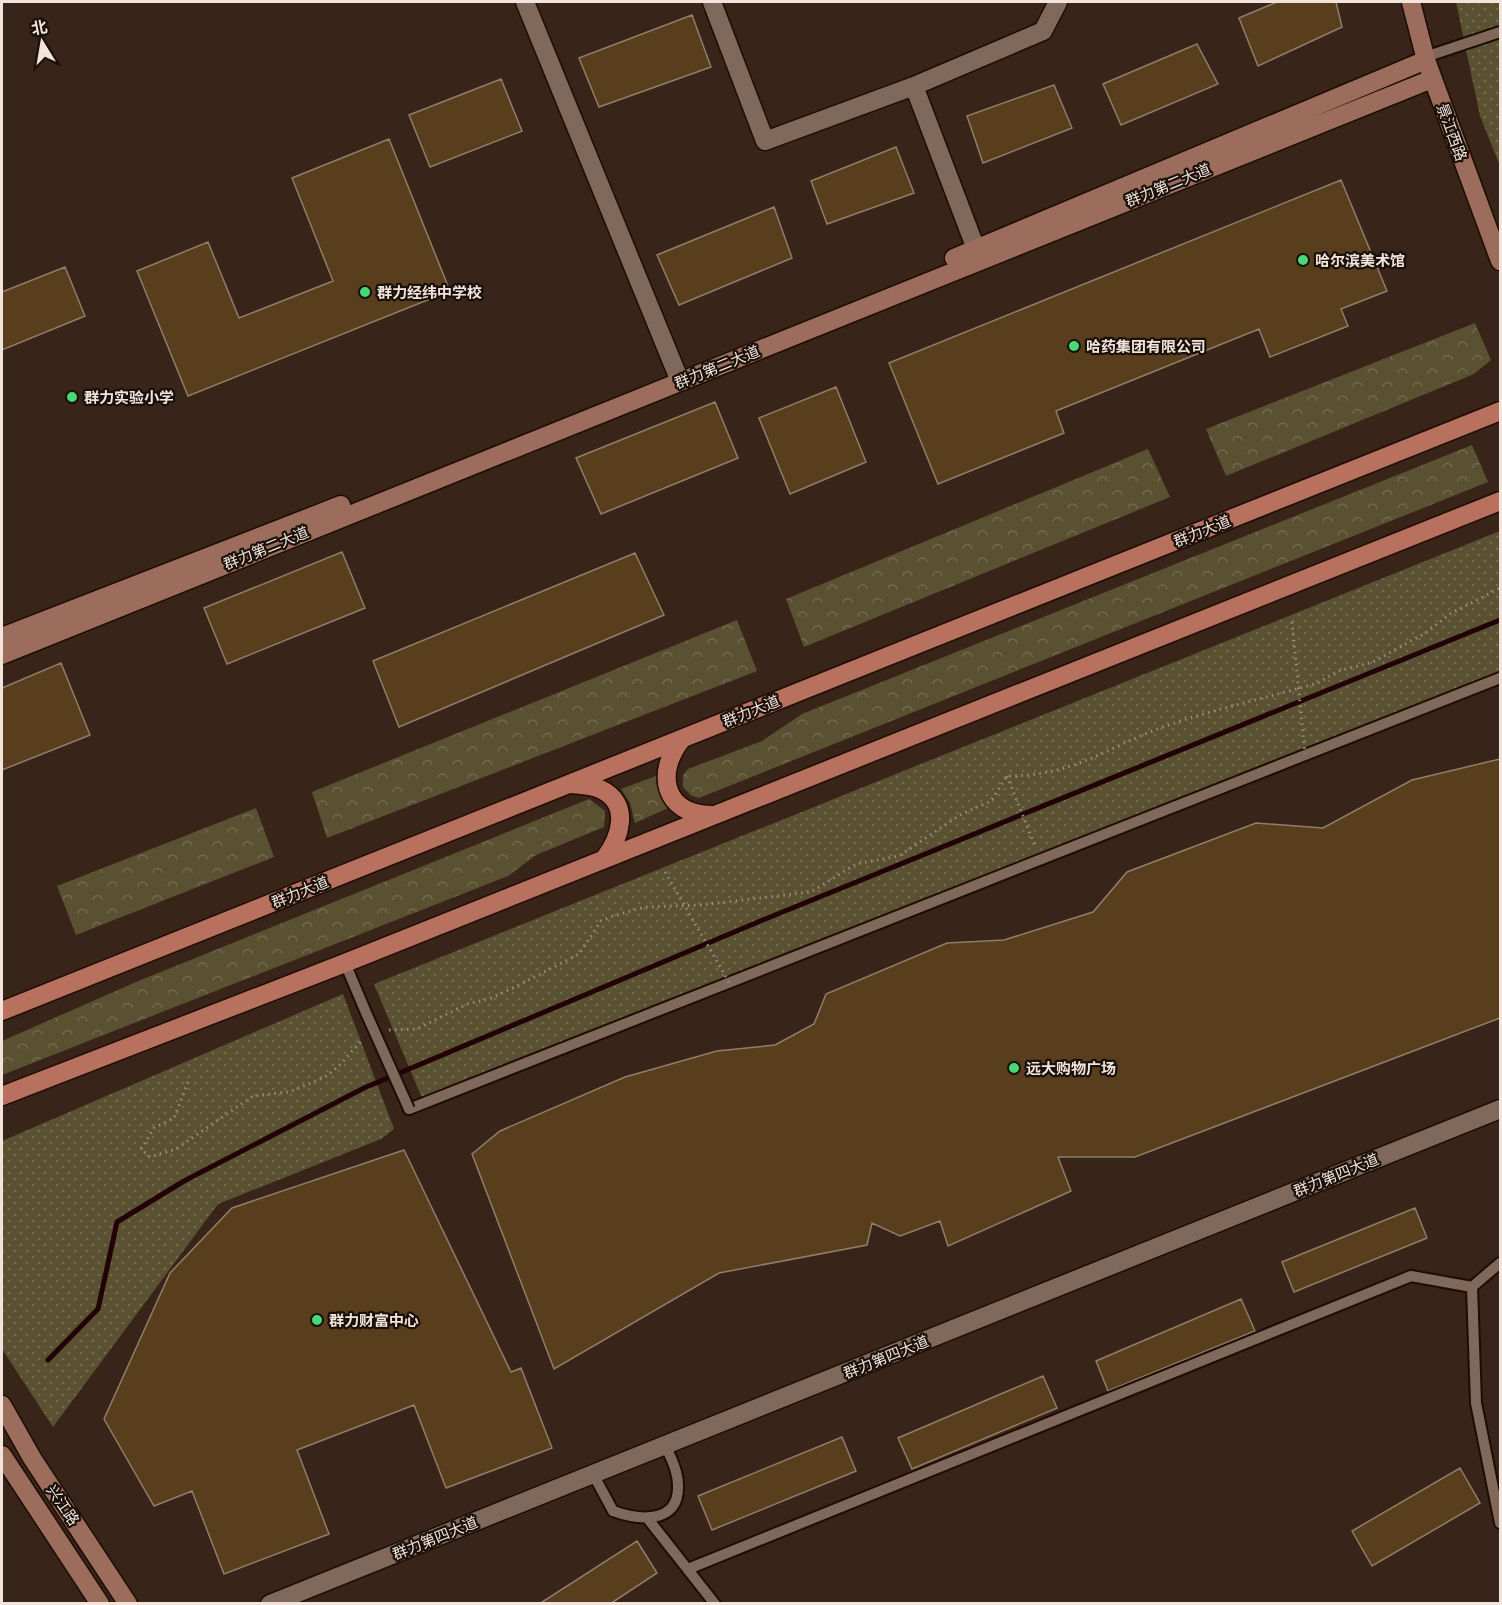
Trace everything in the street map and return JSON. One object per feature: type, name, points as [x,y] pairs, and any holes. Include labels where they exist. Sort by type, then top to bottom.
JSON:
[{"type":"main road","name":"景江西路","points":[[1411,2],[1425,59],[1500,261]]},
{"type":"main road","name":"群力第二大道","points":[[2,637],[677,374],[1425,59]]},
{"type":"main road","name":"群力第二大道","points":[[2,655],[1432,79]]},
{"type":"main road","name":"群力大道","points":[[2,1011],[1500,411]]},
{"type":"main road","points":[[2,1096],[345,963],[1500,501]]},
{"type":"main road","points":[[682,739],[671,753],[666,772],[674,801],[691,813],[717,815]]},
{"type":"main road","points":[[570,784],[600,789],[614,801],[621,824],[620,834],[604,859]]},
{"type":"main road","name":"兴江路","points":[[2,1405],[32,1458],[128,1604]]},
{"type":"main road","name":"兴江路","points":[[2,1455],[6,1473],[100,1604]]},
{"type":"street","points":[[525,2],[677,374]]},
{"type":"street","points":[[712,2],[765,141],[915,86],[1043,31],[1058,2]]},
{"type":"street","points":[[915,86],[976,249]]},
{"type":"street","name":"群力第四大道","points":[[270,1604],[1500,1109]]},
{"type":"lane","points":[[1425,59],[1500,33]]},
{"type":"lane","points":[[345,963],[409,1109],[1500,678]]},
{"type":"lane","points":[[1472,1287],[1500,1263]]},
{"type":"lane","points":[[688,1569],[1411,1276],[1472,1287]]},
{"type":"lane","points":[[1472,1287],[1476,1403],[1500,1523]]},
{"type":"lane","points":[[593,1474],[613,1510],[630,1517],[648,1519],[660,1516],[674,1503],[678,1487],[675,1468],[665,1445]]},
{"type":"lane","points":[[648,1519],[715,1604]]},
{"type":"path","points":[[1007,776],[1030,776],[1088,761],[1161,728],[1318,683],[1338,671],[1373,663],[1427,632],[1450,614],[1500,588]]},
{"type":"path","points":[[1292,622],[1305,754]]},
{"type":"path","points":[[1007,776],[1040,859]]},
{"type":"path","points":[[385,1031],[395,1028],[417,1029],[467,1004],[489,999],[515,987],[579,954],[601,921],[614,916],[645,907],[701,905],[811,892],[856,864],[899,856],[960,815],[991,801],[1007,776]]},
{"type":"path","points":[[665,872],[729,982]]},
{"type":"path","points":[[188,1082],[174,1118],[154,1128],[141,1149],[150,1157],[176,1149],[252,1096],[289,1092],[325,1077],[339,1066],[364,1038]]},
{"type":"green space","points":[[1456,2],[1500,2],[1500,166],[1480,116]]},
{"type":"green space","points":[[1475,323],[1491,360],[1474,374],[1226,476],[1206,429]]},
{"type":"green space","points":[[1472,445],[1488,482],[699,798],[692,796],[683,787],[683,775],[688,769],[762,741],[802,714]]},
{"type":"green space","points":[[1148,449],[1170,497],[804,647],[786,599]]},
{"type":"green space","points":[[1500,531],[1500,671],[422,1098],[374,984]]},
{"type":"green space","points":[[737,620],[757,671],[327,838],[312,792]]},
{"type":"green space","points":[[656,776],[657,786],[668,808],[635,823],[630,803],[621,789]]},
{"type":"green space","points":[[589,799],[605,811],[604,827],[536,855],[508,876],[2,1075],[2,1041],[136,982]]},
{"type":"green space","points":[[256,808],[274,857],[76,935],[57,886]]},
{"type":"green space","points":[[343,994],[394,1129],[381,1139],[218,1204],[53,1427],[2,1349],[2,1141]]},
{"type":"building","points":[[1277,2],[1336,2],[1342,27],[1258,66],[1239,18]]},
{"type":"building","points":[[692,15],[711,67],[599,107],[579,58]]},
{"type":"building","points":[[1197,44],[1218,84],[1121,125],[1103,84]]},
{"type":"building","points":[[501,79],[522,131],[430,167],[409,115]]},
{"type":"building","points":[[1054,85],[1072,128],[983,163],[967,116]]},
{"type":"building","points":[[389,139],[450,291],[188,396],[137,271],[208,242],[239,318],[333,281],[292,178]]},
{"type":"building","points":[[896,147],[914,193],[827,224],[811,181]]},
{"type":"building","name":"哈药集团有限公司","points":[[1341,180],[1387,291],[1341,309],[1348,326],[1270,357],[1259,329],[1056,411],[1064,433],[938,484],[889,363]]},
{"type":"building","points":[[774,207],[792,258],[679,305],[657,255]]},
{"type":"building","points":[[65,267],[85,316],[2,350],[2,292]]},
{"type":"building","points":[[836,387],[866,462],[790,494],[759,418]]},
{"type":"building","points":[[715,402],[738,458],[601,514],[576,458]]},
{"type":"building","points":[[342,552],[365,608],[227,664],[204,608]]},
{"type":"building","points":[[635,553],[664,615],[399,727],[373,661]]},
{"type":"building","points":[[61,663],[90,735],[2,770],[2,688]]},
{"type":"building","name":"远大购物广场","points":[[1500,759],[1500,1018],[1135,1157],[1058,1157],[1071,1191],[948,1246],[940,1221],[900,1236],[872,1223],[867,1245],[719,1273],[554,1369],[472,1154],[500,1131],[625,1077],[717,1051],[775,1045],[814,1024],[826,994],[947,943],[1004,940],[1093,912],[1127,872],[1256,823],[1323,828],[1412,780]]},
{"type":"building","name":"群力财富中心","points":[[404,1150],[511,1372],[521,1368],[552,1448],[446,1488],[414,1405],[297,1450],[329,1534],[224,1574],[192,1491],[154,1506],[104,1419],[170,1273],[232,1208]]},
{"type":"building","points":[[1415,1208],[1427,1238],[1294,1292],[1282,1262]]},
{"type":"building","points":[[1241,1299],[1255,1331],[1108,1391],[1096,1361]]},
{"type":"building","points":[[1043,1376],[1057,1408],[912,1469],[898,1438]]},
{"type":"building","points":[[842,1437],[856,1471],[712,1530],[698,1496]]},
{"type":"building","points":[[1460,1468],[1480,1503],[1372,1566],[1352,1531]]},
{"type":"building","points":[[637,1541],[657,1573],[610,1604],[539,1604]]},
{"type":"waterway","points":[[48,1360],[98,1309],[117,1222],[184,1181],[364,1088],[758,922],[1500,620]]},
{"type":"place","name":"哈尔滨美术馆","points":[[1303,260]]},
{"type":"place","name":"群力经纬中学校","points":[[365,292]]},
{"type":"place","name":"哈药集团有限公司","points":[[1074,346]]},
{"type":"place","name":"群力实验小学","points":[[72,397]]},
{"type":"place","name":"远大购物广场","points":[[1014,1068]]},
{"type":"place","name":"群力财富中心","points":[[317,1320]]}]
